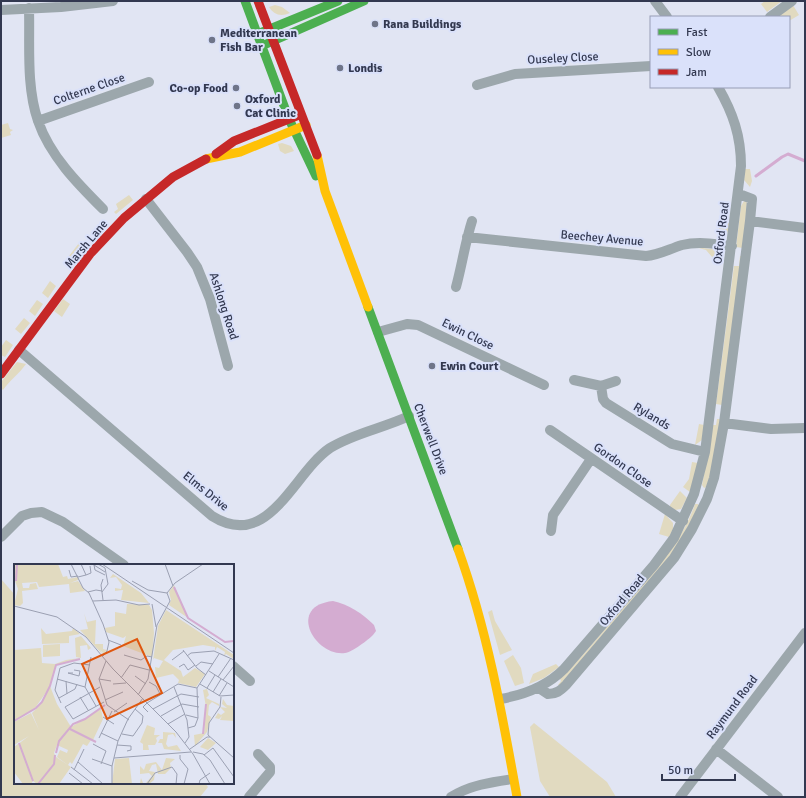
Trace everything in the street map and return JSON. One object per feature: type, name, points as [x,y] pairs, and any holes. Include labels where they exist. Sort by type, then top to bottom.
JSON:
[{"type":"main road","name":"Cherwell Drive","points":[[245,1],[262,50],[294,130],[325,191],[410,416],[475,601],[500,699],[517,797]]},
{"type":"main road","name":"Cherwell Drive","points":[[258,1],[316,153],[325,191]]},
{"type":"main road","points":[[257,34],[338,1]]},
{"type":"main road","points":[[262,50],[273,42],[360,2]]},
{"type":"main road","name":"Marsh Lane","points":[[1,374],[90,254],[124,218],[173,177],[214,156],[234,141],[301,114]]},
{"type":"main road","name":"Marsh Lane","points":[[214,156],[240,152],[306,125]]},
{"type":"street","points":[[1,10],[113,1]]},
{"type":"street","points":[[655,1],[666,16]]},
{"type":"street","points":[[771,16],[792,1]]},
{"type":"street","points":[[30,8],[31,78],[34,104],[38,121],[57,157],[68,172],[103,209]]},
{"type":"street","name":"Ouseley Close","points":[[478,85],[515,74],[650,66]]},
{"type":"street","name":"Colterne Close","points":[[38,121],[149,82]]},
{"type":"street","points":[[719,88],[733,115],[738,135],[741,166],[739,194]]},
{"type":"street","name":"Oxford Road","points":[[500,699],[512,697],[539,688],[557,676],[573,660],[654,564],[674,538],[683,521],[694,494],[704,452],[739,194],[752,198],[724,423],[714,478],[707,498],[695,524],[674,558],[578,672],[562,689],[556,693],[548,694],[539,688]]},
{"type":"street","name":"Ashlong Road","points":[[146,199],[197,267],[210,299],[228,366]]},
{"type":"street","points":[[456,287],[472,221]]},
{"type":"street","points":[[750,221],[805,228]]},
{"type":"street","name":"Beechey Avenue","points":[[467,237],[646,256],[695,243],[732,246]]},
{"type":"street","name":"Ewin Close","points":[[378,332],[408,324],[418,325],[544,385]]},
{"type":"street","name":"Elms Drive","points":[[19,350],[212,516],[223,522],[236,525],[247,525],[264,518],[329,449],[351,438],[410,416]]},
{"type":"street","points":[[574,380],[601,386],[616,381]]},
{"type":"street","name":"Rylands","points":[[601,386],[603,399],[606,403],[672,444],[704,452]]},
{"type":"street","points":[[724,423],[771,429],[805,428]]},
{"type":"street","name":"Gordon Close","points":[[550,430],[683,521]]},
{"type":"street","points":[[551,531],[553,515],[591,459]]},
{"type":"street","points":[[694,494],[707,498]]},
{"type":"street","points":[[1,537],[22,516],[37,512],[47,514],[63,522],[123,564]]},
{"type":"street","name":"Raymund Road","points":[[680,797],[805,633]]},
{"type":"street","points":[[234,667],[250,681]]},
{"type":"street","points":[[716,749],[778,797]]},
{"type":"street","points":[[249,797],[270,772],[270,767],[258,754]]},
{"type":"street","points":[[451,797],[461,791],[478,786],[513,779]]},
{"type":"shaded area","points":[[765,1],[782,1],[767,12],[761,4]]},
{"type":"shaded area","points":[[275,5],[282,7],[290,13],[281,15],[275,13],[269,7]]},
{"type":"shaded area","points":[[793,5],[799,15],[790,20],[790,16],[777,16]]},
{"type":"shaded area","points":[[8,123],[10,129],[13,130],[10,132],[11,135],[1,138],[1,125]]},
{"type":"shaded area","points":[[282,143],[291,146],[294,151],[285,154],[280,151],[278,144]]},
{"type":"shaded area","points":[[745,169],[750,169],[752,181],[750,187],[744,180]]},
{"type":"shaded area","points":[[129,195],[133,200],[116,214],[114,212],[118,209],[116,204]]},
{"type":"shaded area","points":[[744,201],[747,202],[743,248],[736,247],[741,206]]},
{"type":"shaded area","points":[[724,222],[730,223],[730,230],[722,238],[718,230]]},
{"type":"shaded area","points":[[79,243],[85,248],[76,260],[69,256]]},
{"type":"shaded area","points":[[695,247],[721,251],[719,263],[718,264],[706,250]]},
{"type":"shaded area","points":[[740,256],[742,256],[722,405],[716,404],[734,266],[739,266]]},
{"type":"shaded area","points":[[50,281],[56,286],[48,298],[42,293]]},
{"type":"shaded area","points":[[63,299],[70,304],[62,317],[54,311]]},
{"type":"shaded area","points":[[37,300],[43,304],[35,316],[29,311]]},
{"type":"shaded area","points":[[24,318],[30,323],[21,334],[15,329]]},
{"type":"shaded area","points":[[6,340],[13,345],[5,357],[1,355],[1,347]]},
{"type":"shaded area","points":[[17,362],[26,364],[3,390],[1,388],[1,382]]},
{"type":"shaded area","points":[[717,419],[720,419],[712,471],[706,487],[704,488],[702,485],[713,425],[716,425]]},
{"type":"shaded area","points":[[699,424],[704,425],[702,440],[695,445]]},
{"type":"shaded area","points":[[692,462],[698,463],[690,492],[683,487],[689,479]]},
{"type":"shaded area","points":[[680,491],[687,498],[681,509],[675,510],[670,507],[670,505]]},
{"type":"shaded area","points":[[695,504],[698,504],[699,506],[675,550],[560,686],[558,685],[561,681],[560,679],[586,652],[665,557],[682,532]]},
{"type":"shaded area","points":[[665,514],[673,523],[673,529],[669,537],[659,534]]},
{"type":"shaded area","points":[[1,579],[14,594],[14,784],[206,784],[208,787],[200,797],[1,797]]},
{"type":"shaded area","points":[[333,601],[344,604],[360,613],[374,625],[376,631],[360,646],[345,653],[334,652],[324,647],[316,640],[310,630],[308,621],[311,612],[319,605]]},
{"type":"shaded area","points":[[492,610],[495,621],[512,650],[500,655],[488,612]]},
{"type":"shaded area","points":[[513,655],[521,668],[524,683],[515,686],[504,661]]},
{"type":"shaded area","points":[[556,664],[559,667],[544,678],[529,684],[533,674]]},
{"type":"shaded area","points":[[534,723],[607,782],[616,797],[550,797],[540,781],[530,727]]},
{"type":"waterway","points":[[756,176],[788,154],[805,161]]},
{"type":"traffic: fast","points":[[245,1],[289,119],[316,176]]},
{"type":"traffic: fast","points":[[260,33],[338,1]]},
{"type":"traffic: fast","points":[[264,45],[364,1]]},
{"type":"traffic: fast","points":[[368,307],[458,549]]},
{"type":"traffic: slow","points":[[206,159],[240,152],[306,125]]},
{"type":"traffic: slow","points":[[317,155],[325,191],[368,307]]},
{"type":"traffic: slow","points":[[458,549],[477,610],[493,672],[517,797]]},
{"type":"traffic: jam","points":[[258,1],[317,155]]},
{"type":"traffic: jam","points":[[216,154],[234,141],[299,115]]},
{"type":"traffic: jam","points":[[1,374],[90,254],[124,218],[173,177],[206,159]]},
{"type":"place","name":"Rana Buildings","points":[[375,24]]},
{"type":"place","name":"Mediterranean Fish Bar","points":[[212,40]]},
{"type":"place","name":"Londis","points":[[340,68]]},
{"type":"place","name":"Co-op Food","points":[[236,88]]},
{"type":"place","name":"Oxford Cat Clinic","points":[[237,106]]},
{"type":"place","name":"Ewin Court","points":[[432,366]]}]
